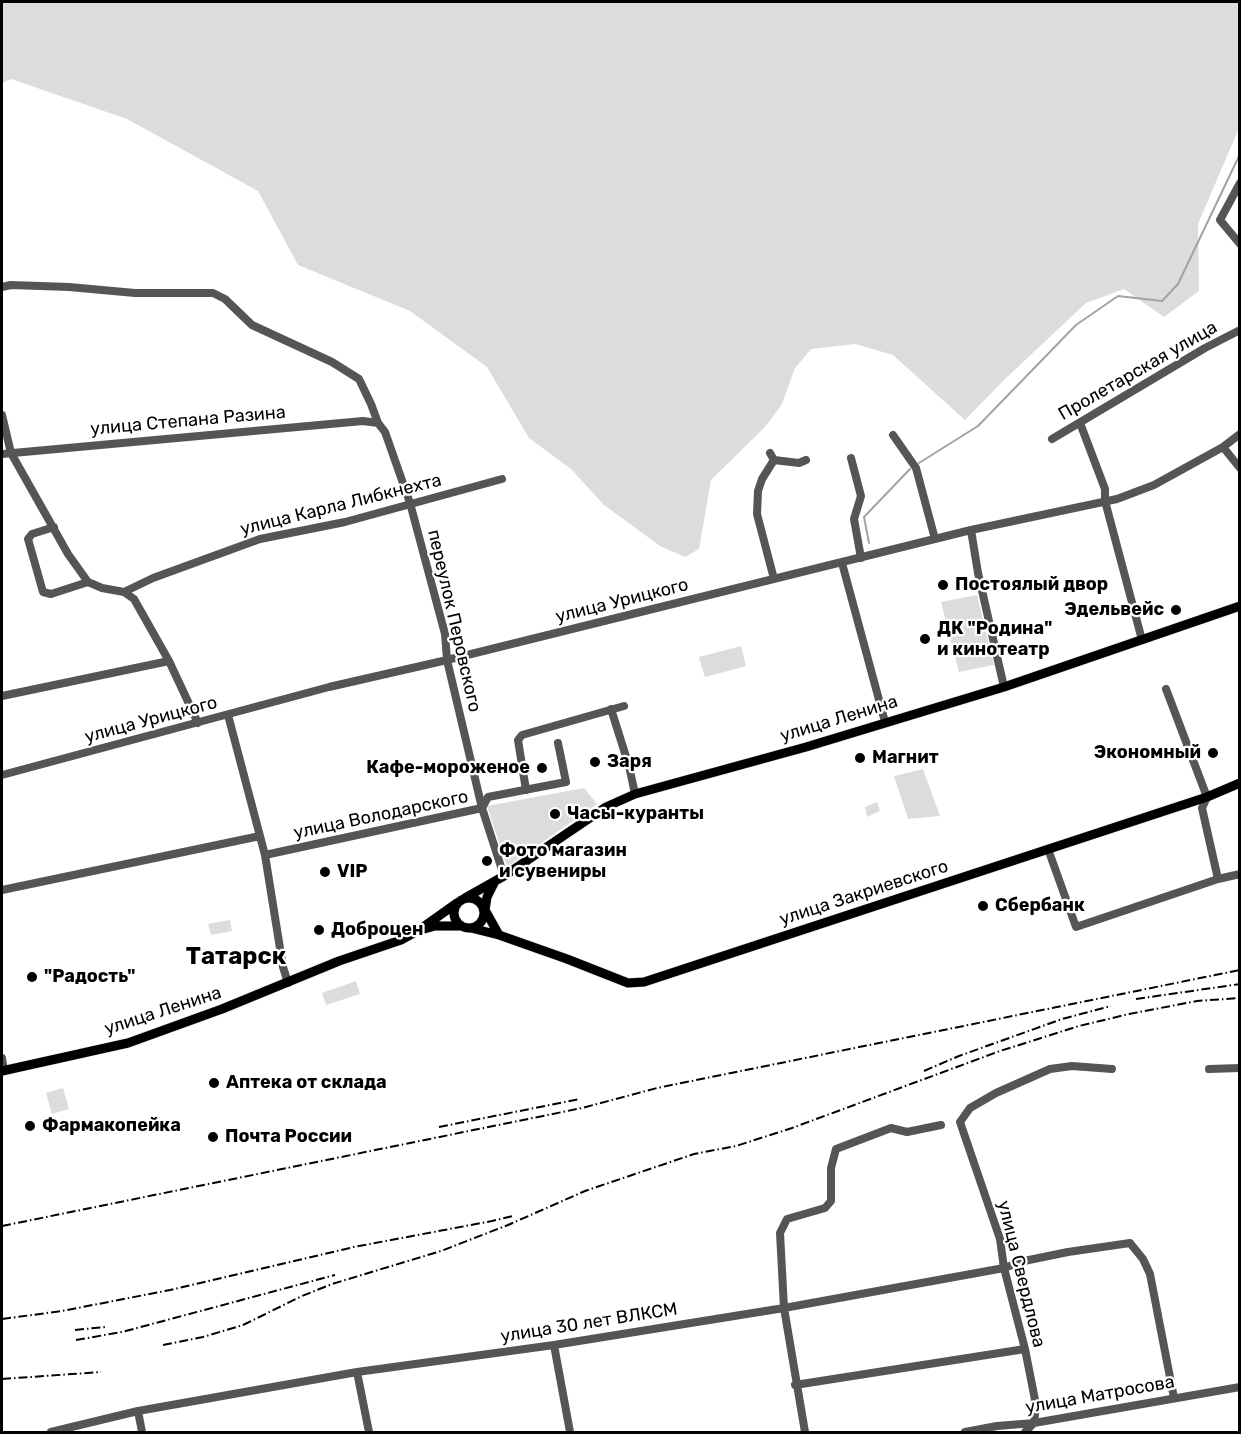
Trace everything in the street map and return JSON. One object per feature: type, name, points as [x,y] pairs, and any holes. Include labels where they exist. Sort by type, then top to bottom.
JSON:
[{"type":"main road","name":"улица Ленина","points":[[3,1071],[128,1043],[401,940],[461,900],[504,876],[606,807],[635,794],[806,747],[1034,678],[1071,663],[1239,606]]},
{"type":"main road","name":"улица Закриевского","points":[[419,930],[435,926],[466,927],[498,935],[628,983],[644,982],[1207,797],[1239,783]]},
{"type":"main road","points":[[498,935],[484,910],[480,901],[470,897],[461,900],[455,908],[455,918],[466,927],[476,926],[483,920],[484,910],[490,890],[495,882],[504,876]]},
{"type":"street","points":[[1239,183],[1220,220],[1239,244]]},
{"type":"street","name":"переулок Перовского","points":[[2,287],[10,285],[135,293],[213,293],[230,303],[252,325],[332,362],[359,379],[378,423],[385,432],[410,503],[445,634],[447,660],[482,808],[504,876]]},
{"type":"street","name":"Пролетарская улица","points":[[1052,439],[1239,330]]},
{"type":"street","points":[[2,415],[11,453],[68,554],[88,582],[102,588],[124,592],[134,599],[169,661],[198,723]]},
{"type":"street","name":"улица Степана Разина","points":[[2,454],[363,421],[378,423]]},
{"type":"street","points":[[1080,423],[1105,489],[1105,501],[1142,640]]},
{"type":"street","name":"улица Урицкого","points":[[2,775],[328,687],[447,660],[971,530],[1117,499],[1154,485],[1223,447],[1239,434]]},
{"type":"street","points":[[893,435],[916,468],[935,539]]},
{"type":"street","points":[[1223,447],[1239,468]]},
{"type":"street","points":[[774,579],[757,514],[758,491],[772,456],[799,463],[806,460]]},
{"type":"street","points":[[851,458],[861,496],[854,519],[861,558]]},
{"type":"street","name":"улица Карла Либкнехта","points":[[124,592],[153,578],[260,538],[345,522],[502,479]]},
{"type":"street","points":[[54,527],[32,534],[28,538],[43,592],[51,594],[88,582]]},
{"type":"street","points":[[971,530],[978,573],[1004,687]]},
{"type":"street","points":[[842,563],[885,722]]},
{"type":"street","points":[[2,696],[169,661]]},
{"type":"street","points":[[1166,689],[1207,797],[1203,808],[1218,879]]},
{"type":"street","points":[[526,789],[518,740],[522,735],[624,706]]},
{"type":"street","points":[[611,709],[629,766],[635,794]]},
{"type":"street","points":[[228,715],[265,855],[283,967],[288,983]]},
{"type":"street","name":"улица Володарского","points":[[265,855],[482,808],[488,797],[566,782],[558,743]]},
{"type":"street","points":[[2,890],[260,836]]},
{"type":"street","points":[[1048,849],[1076,927],[1239,874]]},
{"type":"street","points":[[2,1058],[3,1071]]},
{"type":"street","name":"улица Свердлова","points":[[1034,1423],[1036,1405],[1025,1349],[1004,1268],[1000,1239],[960,1122],[970,1108],[996,1093],[1050,1069],[1072,1066],[1112,1069]]},
{"type":"street","points":[[1209,1069],[1239,1068]]},
{"type":"street","points":[[805,1432],[795,1385],[784,1308],[780,1233],[788,1219],[825,1208],[831,1201],[831,1168],[836,1149],[891,1128],[907,1132],[941,1125]]},
{"type":"street","name":"улица 30 лет ВЛКСМ","points":[[51,1432],[138,1412],[357,1372],[554,1345],[784,1308],[1004,1268],[1024,1261],[1130,1243],[1143,1259],[1150,1274],[1174,1398]]},
{"type":"street","points":[[554,1345],[570,1432]]},
{"type":"street","points":[[795,1385],[1025,1349]]},
{"type":"street","points":[[357,1372],[369,1432]]},
{"type":"street","name":"улица Матросова","points":[[965,1432],[997,1426],[1034,1423],[1239,1387]]},
{"type":"street","points":[[138,1412],[142,1432]]},
{"type":"street","points":[[1025,1432],[1034,1423]]},
{"type":"shaded area","points":[[2,2],[1239,2],[1239,128],[1198,224],[1199,291],[1164,317],[1124,289],[1086,303],[965,420],[893,355],[855,344],[811,349],[795,368],[782,404],[765,427],[711,480],[699,549],[685,557],[660,546],[604,505],[571,469],[529,438],[487,367],[410,311],[298,265],[258,191],[127,119],[11,79],[2,83]]},
{"type":"shaded area","points":[[977,595],[994,665],[959,672],[941,602]]},
{"type":"shaded area","points":[[741,646],[746,666],[705,677],[699,657]]},
{"type":"shaded area","points":[[923,769],[940,816],[908,819],[894,776]]},
{"type":"shaded area","points":[[584,788],[597,804],[507,867],[487,806]]},
{"type":"shaded area","points":[[877,802],[880,811],[867,817],[865,807]]},
{"type":"shaded area","points":[[230,920],[232,931],[211,935],[208,924]]},
{"type":"shaded area","points":[[356,981],[360,994],[326,1005],[322,993]]},
{"type":"shaded area","points":[[63,1088],[69,1109],[52,1114],[46,1093]]},
{"type":"waterway","points":[[919,463],[978,426],[1076,325],[1118,296],[1162,301],[1178,284],[1240,154]]},
{"type":"waterway","points":[[869,543],[864,517],[910,469]]},
{"type":"railway","points":[[2,1226],[582,1108],[657,1088],[1240,970]]},
{"type":"railway","points":[[1136,999],[1240,984]]},
{"type":"railway","points":[[163,1345],[203,1337],[243,1325],[332,1284],[441,1251],[585,1191],[694,1154],[736,1146],[792,1128],[1000,1051],[1079,1026],[1129,1014],[1197,1001],[1240,998]]},
{"type":"railway","points":[[924,1071],[1062,1019],[1111,1006]]},
{"type":"railway","points":[[439,1127],[580,1099]]},
{"type":"railway","points":[[2,1319],[62,1311],[170,1290],[354,1247],[513,1216]]},
{"type":"railway","points":[[76,1340],[122,1332],[335,1275]]},
{"type":"railway","points":[[75,1330],[105,1327]]},
{"type":"railway","points":[[2,1379],[101,1372]]},
{"type":"place","name":"Постоялый двор","points":[[943,585]]},
{"type":"place","name":"Эдельвейс","points":[[1176,610]]},
{"type":"place","name":"ДК \"Родина\" и кинотеатр","points":[[925,639]]},
{"type":"place","name":"Экономный","points":[[1213,753]]},
{"type":"place","name":"Магнит","points":[[860,758]]},
{"type":"place","name":"Заря","points":[[595,762]]},
{"type":"place","name":"Кафе-мороженое","points":[[542,768]]},
{"type":"place","name":"Часы-куранты","points":[[555,814]]},
{"type":"place","name":"Фото магазин и сувениры","points":[[487,861]]},
{"type":"place","name":"VIP","points":[[325,872]]},
{"type":"place","name":"Сбербанк","points":[[983,906]]},
{"type":"place","name":"Доброцен","points":[[319,930]]},
{"type":"place","name":"\"Радость\"","points":[[32,977]]},
{"type":"place","name":"Аптека от склада","points":[[214,1083]]},
{"type":"place","name":"Фармакопейка","points":[[30,1126]]},
{"type":"place","name":"Почта России","points":[[213,1137]]},
{"type":"district","name":"Татарск","points":[[236,957]]}]
